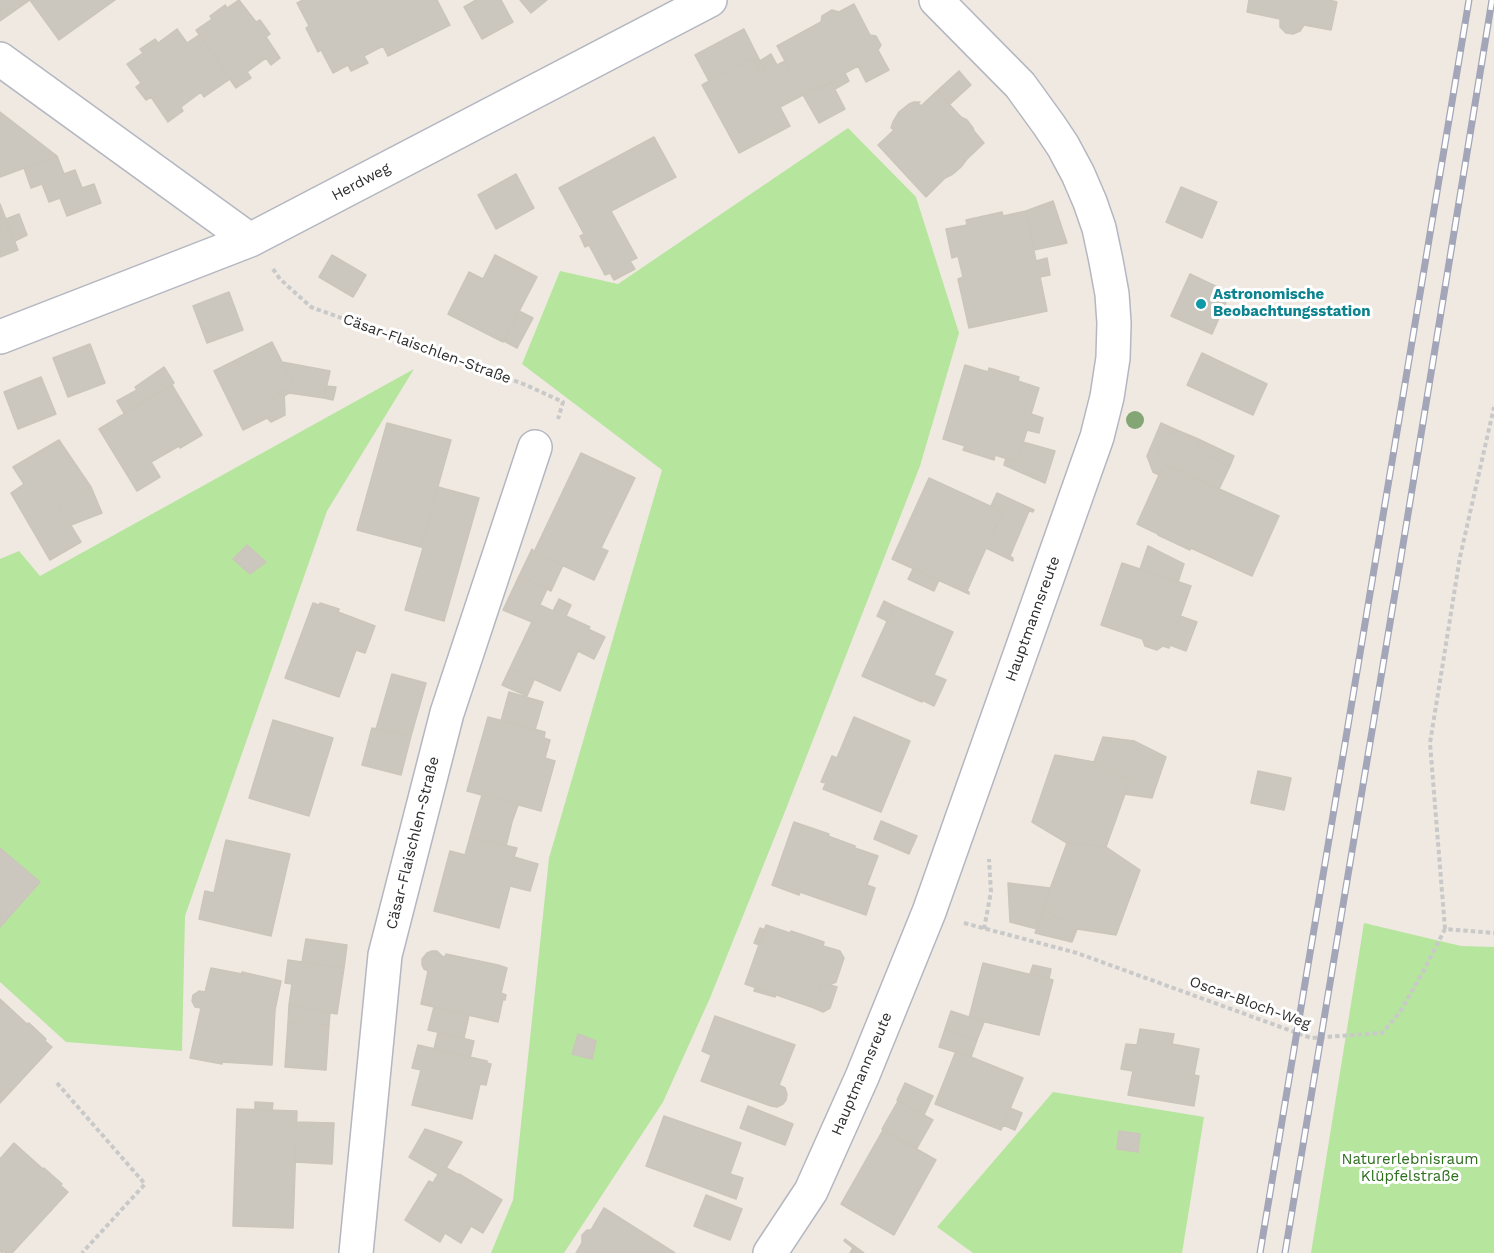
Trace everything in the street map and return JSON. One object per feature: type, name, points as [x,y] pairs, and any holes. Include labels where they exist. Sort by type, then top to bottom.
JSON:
[{"type":"street","name":"Herdweg","points":[[0,337],[250,240],[710,0]]},
{"type":"street","name":"Hauptmannsreute","points":[[770,1253],[811,1191],[862,1077],[929,912],[1097,437],[1107,397],[1113,358],[1112,294],[1106,261],[1099,228],[1078,174],[1063,146],[1020,85],[936,0]]},
{"type":"street","points":[[0,59],[250,240]]},
{"type":"street","name":"Cäsar-Flaischlen-Straße","points":[[356,1253],[385,955],[447,713],[535,447]]},
{"type":"path","name":"Cäsar-Flaischlen-Straße","points":[[280,279],[311,307],[526,385],[562,402],[558,422]]},
{"type":"path","points":[[1494,407],[1460,557],[1430,743],[1444,929],[1494,933]]},
{"type":"path","name":"Oscar-Bloch-Weg","points":[[984,929],[1077,953],[1311,1038],[1382,1033],[1401,1012],[1444,929]]},
{"type":"path","points":[[57,1083],[145,1184],[82,1253]]},
{"type":"green space","points":[[848,128],[916,197],[959,333],[920,466],[710,998],[663,1102],[564,1253],[491,1253],[513,1200],[549,858],[662,470],[522,364],[560,271],[618,284]]},
{"type":"green space","points":[[414,369],[327,511],[185,916],[182,1051],[66,1042],[0,982],[0,559],[19,551],[40,576]]},
{"type":"green space","name":"Naturerlebnisraum Klüpfelstraße","points":[[1364,923],[1461,946],[1494,947],[1494,1253],[1311,1253]]},
{"type":"green space","points":[[1053,1092],[1204,1117],[1182,1253],[973,1253],[937,1227]]},
{"type":"building","points":[[0,0],[30,0],[0,21]]},
{"type":"building","points":[[30,0],[115,0],[59,40]]},
{"type":"building","points":[[239,0],[256,22],[260,20],[270,34],[266,37],[280,58],[271,65],[266,58],[247,72],[251,78],[236,88],[196,30],[212,19],[210,16],[225,5],[227,8]]},
{"type":"building","points":[[303,0],[437,0],[450,25],[388,56],[383,46],[364,56],[368,63],[351,71],[348,65],[333,73],[321,50],[318,52],[306,28],[309,26],[297,3]]},
{"type":"building","points":[[476,0],[501,0],[513,22],[482,39],[464,7]]},
{"type":"building","points":[[520,0],[547,0],[531,13]]},
{"type":"building","points":[[1249,0],[1329,0],[1337,2],[1331,30],[1304,25],[1300,31],[1293,34],[1286,33],[1280,27],[1280,19],[1247,12]]},
{"type":"building","points":[[854,4],[870,35],[876,36],[881,45],[878,50],[889,70],[866,82],[858,66],[845,73],[849,81],[835,89],[831,82],[803,95],[777,46],[821,22],[822,16],[832,10],[839,12]]},
{"type":"building","points":[[177,29],[187,43],[199,35],[230,79],[204,97],[201,92],[181,107],[183,111],[168,122],[151,97],[146,100],[136,87],[141,83],[127,64],[143,53],[140,49],[155,39],[158,43]]},
{"type":"building","points":[[744,29],[765,71],[761,73],[753,57],[709,81],[695,55]]},
{"type":"building","points":[[771,54],[777,65],[785,61],[803,95],[780,107],[790,126],[739,153],[702,85],[753,57],[761,73],[765,71],[760,61]]},
{"type":"building","points":[[959,71],[971,85],[950,104],[937,91]]},
{"type":"building","points":[[831,82],[845,109],[819,123],[803,95]]},
{"type":"building","points":[[937,91],[961,117],[967,120],[984,143],[961,167],[945,178],[926,197],[878,145],[894,130],[891,128],[899,112],[914,102],[920,102],[918,103],[921,106]]},
{"type":"building","points":[[0,112],[57,156],[0,177]]},
{"type":"building","points":[[654,137],[676,177],[611,211],[637,258],[630,261],[635,269],[614,280],[610,273],[605,275],[589,245],[585,247],[580,236],[584,234],[559,188]]},
{"type":"building","points":[[57,156],[64,174],[75,170],[82,188],[94,184],[101,203],[67,216],[60,198],[49,202],[42,184],[31,188],[24,168]]},
{"type":"building","points":[[516,174],[534,208],[496,229],[478,195]]},
{"type":"building","points":[[1181,187],[1217,202],[1202,238],[1166,222]]},
{"type":"building","points":[[1053,201],[1067,243],[1034,250],[1026,211]]},
{"type":"building","points":[[0,204],[18,250],[0,257]]},
{"type":"building","points":[[1026,211],[1036,261],[1047,258],[1050,275],[1040,277],[1047,311],[969,328],[958,279],[963,277],[958,256],[952,258],[946,229],[967,225],[966,220],[1002,212],[1003,216]]},
{"type":"building","points":[[19,214],[27,235],[15,241],[6,219]]},
{"type":"building","points":[[332,255],[366,275],[353,297],[319,277]]},
{"type":"building","points":[[495,255],[537,277],[503,342],[448,314],[469,272],[483,279]]},
{"type":"building","name":"Astronomische Beobachtungsstation","points":[[1190,274],[1230,293],[1212,334],[1171,316]]},
{"type":"building","points":[[229,292],[243,330],[207,343],[193,306]]},
{"type":"building","points":[[519,311],[533,318],[517,348],[504,341]]},
{"type":"building","points":[[272,342],[294,386],[260,404],[267,418],[243,430],[214,371]]},
{"type":"building","points":[[90,344],[105,383],[68,397],[53,358]]},
{"type":"building","points":[[1202,353],[1267,384],[1253,415],[1187,385]]},
{"type":"building","points":[[282,362],[330,371],[324,398],[289,393],[284,396],[284,391],[294,386]]},
{"type":"building","points":[[965,365],[988,372],[989,368],[1019,377],[1018,381],[1039,388],[1031,414],[1043,418],[1039,433],[1027,430],[1017,462],[995,455],[994,460],[963,450],[965,446],[943,439]]},
{"type":"building","points":[[164,367],[174,383],[124,413],[117,401],[137,390],[135,387]]},
{"type":"building","points":[[41,377],[56,414],[18,429],[4,392]]},
{"type":"building","points":[[172,385],[202,435],[151,462],[160,477],[137,491],[99,429]]},
{"type":"building","points":[[326,386],[336,387],[333,400],[324,398]]},
{"type":"building","points":[[284,391],[285,415],[271,422],[260,404]]},
{"type":"building","points":[[387,423],[451,440],[421,547],[357,530]]},
{"type":"building","points":[[1161,423],[1179,431],[1164,437],[1157,452],[1164,464],[1159,475],[1153,472],[1147,456]]},
{"type":"building","points":[[1179,431],[1196,438],[1201,453],[1230,466],[1219,489],[1164,464],[1157,452],[1164,437]]},
{"type":"building","points":[[1196,438],[1234,456],[1230,466],[1201,453]]},
{"type":"building","points":[[59,440],[91,487],[59,506],[81,542],[50,560],[11,493],[24,484],[13,467]]},
{"type":"building","points":[[1023,442],[1055,451],[1045,483],[1004,465],[1006,458],[1017,462]]},
{"type":"building","points":[[581,453],[635,478],[601,548],[608,551],[594,580],[534,552]]},
{"type":"building","points":[[1164,464],[1279,516],[1252,576],[1191,548],[1190,550],[1137,524]]},
{"type":"building","points":[[929,478],[1003,512],[967,591],[969,594],[892,559]]},
{"type":"building","points":[[91,487],[102,513],[71,525],[59,506]]},
{"type":"building","points":[[438,487],[479,498],[444,621],[405,610]]},
{"type":"building","points":[[997,493],[1034,510],[1029,511],[1010,556],[1013,561],[986,548],[1003,512],[991,506]]},
{"type":"building","points":[[247,545],[266,562],[250,574],[233,559]]},
{"type":"building","points":[[1148,546],[1184,564],[1178,582],[1140,569]]},
{"type":"building","points":[[532,549],[563,565],[551,591],[519,576]]},
{"type":"building","points":[[1122,563],[1191,586],[1169,648],[1101,625]]},
{"type":"building","points":[[913,569],[939,580],[934,591],[908,579]]},
{"type":"building","points":[[519,576],[547,589],[532,622],[503,610]]},
{"type":"building","points":[[559,599],[571,605],[566,616],[605,637],[594,659],[578,651],[560,691],[510,668],[540,605],[553,611]]},
{"type":"building","points":[[884,601],[894,606],[887,621],[877,616]]},
{"type":"building","points":[[313,603],[339,609],[338,612],[375,626],[365,653],[356,650],[339,697],[285,678]]},
{"type":"building","points":[[894,606],[953,632],[934,675],[946,680],[934,706],[862,676]]},
{"type":"building","points":[[1180,616],[1197,622],[1186,651],[1170,645]]},
{"type":"building","points":[[1142,638],[1163,646],[1157,650],[1145,646]]},
{"type":"building","points":[[510,668],[534,680],[527,696],[502,685]]},
{"type":"building","points":[[392,674],[426,683],[411,736],[376,729]]},
{"type":"building","points":[[509,692],[543,702],[535,730],[501,721]]},
{"type":"building","points":[[488,717],[545,732],[544,738],[550,740],[545,758],[555,761],[541,811],[467,791]]},
{"type":"building","points":[[854,717],[910,741],[881,812],[823,789],[826,783],[821,782],[832,756],[837,758]]},
{"type":"building","points":[[273,720],[333,738],[309,816],[249,798]]},
{"type":"building","points":[[372,728],[411,736],[401,775],[362,765]]},
{"type":"building","points":[[1103,737],[1134,741],[1166,757],[1152,798],[1124,794],[1130,780],[1094,762]]},
{"type":"building","points":[[1055,755],[1094,762],[1130,780],[1106,847],[1067,843],[1032,822]]},
{"type":"building","points":[[1258,771],[1291,778],[1284,810],[1251,803]]},
{"type":"building","points":[[482,795],[518,805],[512,822],[477,812]]},
{"type":"building","points":[[477,812],[512,822],[506,846],[470,837]]},
{"type":"building","points":[[881,821],[917,836],[909,854],[874,839]]},
{"type":"building","points":[[794,822],[829,834],[828,836],[878,856],[867,885],[875,888],[866,915],[800,892],[799,895],[772,885]]},
{"type":"building","points":[[470,837],[517,848],[514,857],[538,864],[530,891],[510,886],[499,928],[434,911],[450,851],[465,855]]},
{"type":"building","points":[[226,840],[290,854],[271,936],[199,919],[205,891],[214,893]]},
{"type":"building","points":[[1067,843],[1106,847],[1140,870],[1116,935],[1077,929],[1043,908]]},
{"type":"building","points":[[0,848],[40,882],[0,927]]},
{"type":"building","points":[[1008,883],[1050,888],[1037,929],[1010,922]]},
{"type":"building","points":[[1044,909],[1077,929],[1072,942],[1035,933]]},
{"type":"building","points":[[766,925],[824,942],[823,946],[840,951],[844,958],[836,982],[829,985],[823,983],[814,1008],[745,984]]},
{"type":"building","points":[[760,928],[765,930],[759,945],[754,943]]},
{"type":"building","points":[[306,939],[347,945],[344,968],[302,962]]},
{"type":"building","points":[[432,951],[437,951],[445,957],[446,954],[507,968],[501,993],[506,995],[498,1022],[421,1004],[428,971],[422,965],[422,959]]},
{"type":"building","points":[[288,960],[344,968],[337,1014],[289,1005],[292,984],[285,983]]},
{"type":"building","points":[[983,963],[1053,980],[1039,1035],[969,1018]]},
{"type":"building","points":[[1033,965],[1051,969],[1049,979],[1030,974]]},
{"type":"building","points":[[211,968],[281,981],[275,1010],[272,1065],[222,1062],[222,1064],[190,1058],[201,1008],[195,1007],[192,1001],[193,995],[199,991],[205,992]]},
{"type":"building","points":[[823,983],[837,987],[830,1008],[823,1012],[814,1008]]},
{"type":"building","points":[[755,988],[776,995],[775,997],[754,991]]},
{"type":"building","points":[[0,999],[27,1024],[29,1023],[52,1047],[0,1103]]},
{"type":"building","points":[[289,1005],[330,1013],[329,1025],[288,1023]]},
{"type":"building","points":[[434,1007],[469,1015],[464,1038],[428,1030]]},
{"type":"building","points":[[951,1011],[984,1022],[977,1040],[945,1029]]},
{"type":"building","points":[[715,1016],[795,1045],[779,1085],[785,1088],[787,1094],[783,1104],[777,1107],[771,1106],[701,1081],[711,1055],[702,1051]]},
{"type":"building","points":[[288,1023],[329,1025],[326,1070],[285,1067]]},
{"type":"building","points":[[945,1029],[977,1040],[971,1057],[939,1047]]},
{"type":"building","points":[[1140,1029],[1174,1034],[1172,1044],[1199,1049],[1194,1075],[1199,1076],[1194,1106],[1128,1095],[1133,1071],[1121,1069],[1126,1044],[1137,1045]]},
{"type":"building","points":[[438,1032],[474,1041],[470,1058],[434,1049]]},
{"type":"building","points":[[578,1034],[596,1041],[592,1059],[572,1054]]},
{"type":"building","points":[[418,1045],[487,1061],[491,1064],[486,1085],[480,1084],[472,1119],[412,1105],[421,1070],[412,1068]]},
{"type":"building","points":[[956,1051],[1023,1078],[1001,1130],[935,1104]]},
{"type":"building","points":[[905,1083],[933,1096],[924,1115],[897,1100]]},
{"type":"building","points":[[898,1101],[933,1120],[917,1148],[882,1129]]},
{"type":"building","points":[[255,1102],[273,1103],[272,1110],[255,1109]]},
{"type":"building","points":[[748,1106],[793,1124],[785,1145],[740,1128]]},
{"type":"building","points":[[1010,1108],[1022,1113],[1015,1130],[1003,1125]]},
{"type":"building","points":[[237,1109],[297,1111],[293,1228],[233,1226]]},
{"type":"building","points":[[664,1116],[741,1143],[730,1174],[743,1178],[736,1199],[646,1166]]},
{"type":"building","points":[[296,1122],[334,1123],[332,1164],[295,1162]]},
{"type":"building","points":[[425,1129],[462,1142],[446,1168],[443,1166],[438,1174],[409,1157]]},
{"type":"building","points":[[883,1130],[936,1160],[894,1235],[841,1204]]},
{"type":"building","points":[[1119,1131],[1140,1134],[1138,1152],[1117,1149]]},
{"type":"building","points":[[14,1143],[62,1184],[60,1185],[68,1192],[12,1253],[3,1251],[2,1253],[0,1251],[0,1159]]},
{"type":"building","points":[[443,1166],[502,1200],[483,1233],[471,1226],[461,1243],[445,1233],[440,1242],[405,1220],[429,1181],[433,1183]]},
{"type":"building","points":[[706,1195],[742,1209],[730,1240],[694,1226]]},
{"type":"building","points":[[604,1208],[675,1253],[576,1253],[582,1243],[582,1235],[587,1230],[591,1230]]},
{"type":"building","points":[[845,1239],[864,1253],[850,1253],[853,1248],[844,1241]]},
{"type":"railway","points":[[1260,1253],[1469,0]]},
{"type":"railway","points":[[1285,1253],[1492,0]]},
{"type":"place","name":"Astronomische Beobachtungsstation","points":[[1201,304]]}]
